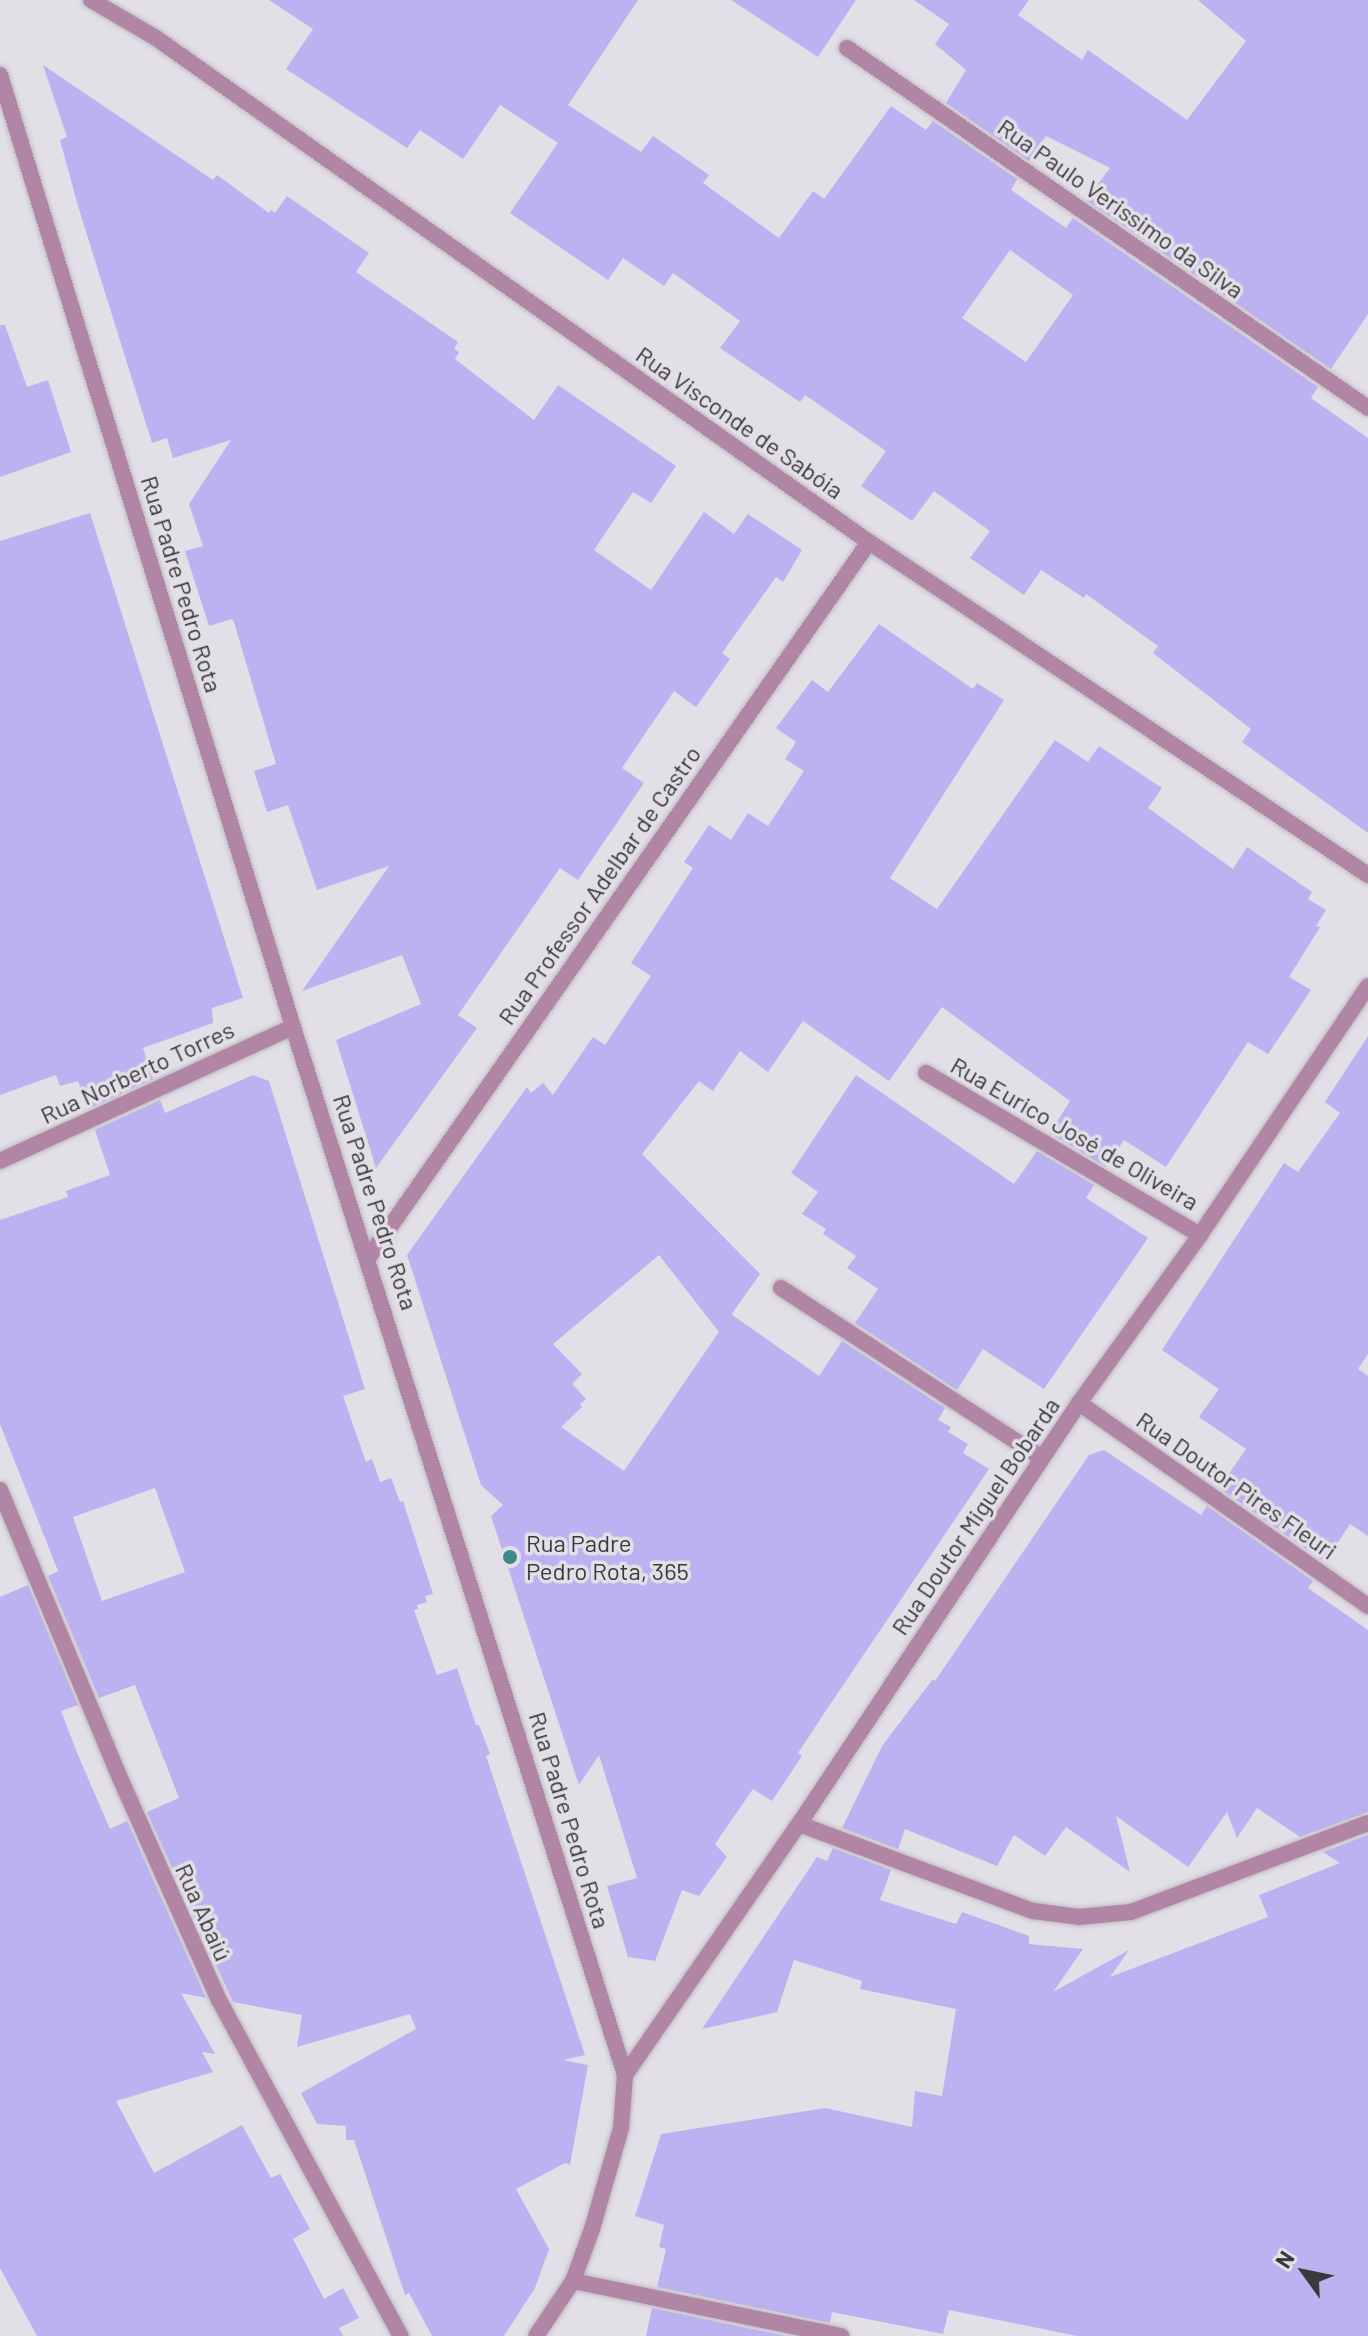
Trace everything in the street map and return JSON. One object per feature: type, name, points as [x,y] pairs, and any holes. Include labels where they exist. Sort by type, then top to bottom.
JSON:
[{"type":"street","name":"Rua Visconde de Sabóia","points":[[91,0],[156,38],[869,542],[1368,875]]},
{"type":"street","name":"Rua Paulo Verissimo da Silva","points":[[847,48],[1368,408]]},
{"type":"street","name":"Rua Padre Pedro Rota","points":[[0,75],[293,1027],[369,1257],[625,2075],[621,2128],[592,2229],[573,2281],[536,2336]]},
{"type":"street","name":"Rua Professor Adelbar de Castro","points":[[369,1257],[869,542]]},
{"type":"street","name":"Rua Doutor Miguel Bobarda","points":[[625,2075],[799,1824],[1079,1403],[1200,1235],[1368,986]]},
{"type":"street","name":"Rua Norberto Torres","points":[[0,1161],[293,1027]]},
{"type":"street","name":"Rua Eurico José de Oliveira","points":[[926,1073],[1200,1235]]},
{"type":"street","points":[[781,1288],[1042,1458]]},
{"type":"street","name":"Rua Doutor Pires Fleuri","points":[[1079,1403],[1368,1606]]},
{"type":"street","name":"Rua Abaiú","points":[[0,1490],[120,1778],[213,1988],[401,2336]]},
{"type":"street","points":[[799,1824],[1033,1911],[1079,1917],[1131,1912],[1368,1823]]},
{"type":"street","points":[[573,2281],[841,2336]]},
{"type":"building","points":[[269,0],[638,0],[568,105],[641,152],[653,136],[709,175],[703,183],[779,238],[813,191],[824,199],[891,106],[926,130],[933,121],[1017,179],[1011,190],[1066,228],[1073,218],[1318,387],[1311,398],[1368,438],[1368,833],[1242,742],[1251,729],[1153,653],[1158,646],[1086,594],[1084,598],[1041,570],[1024,595],[970,558],[990,531],[934,491],[912,521],[861,486],[886,451],[805,395],[800,402],[720,348],[740,321],[673,273],[664,286],[623,258],[608,280],[510,213],[558,143],[500,105],[463,159],[420,130],[407,148],[286,69],[313,29]],"holes":[[[1010,250],[1073,295],[1026,362],[962,318]]]},
{"type":"building","points":[[731,0],[856,0],[818,57]]},
{"type":"building","points":[[914,0],[1029,0],[1018,15],[1082,60],[1088,50],[1187,120],[1246,41],[1198,0],[1368,0],[1368,314],[1331,369],[1086,200],[1110,168],[1046,136],[1029,161],[946,103],[966,70],[935,44],[949,24]]},
{"type":"building","points":[[43,65],[213,180],[217,175],[269,213],[271,210],[275,213],[287,196],[369,253],[356,272],[458,342],[454,349],[459,352],[455,359],[534,420],[558,385],[676,466],[651,503],[633,492],[594,550],[651,590],[704,512],[734,534],[748,514],[802,550],[783,582],[776,577],[722,653],[730,659],[696,707],[674,691],[622,768],[644,783],[578,880],[560,868],[458,1015],[477,1028],[376,1168],[336,1040],[421,1004],[402,955],[302,991],[389,866],[317,890],[288,805],[267,812],[254,771],[276,764],[234,622],[232,619],[209,626],[185,551],[203,546],[189,504],[231,440],[173,458],[167,438],[152,443],[78,206],[60,140],[67,137]]},
{"type":"building","points":[[0,325],[5,325],[27,387],[48,380],[71,452],[0,477]]},
{"type":"building","points":[[90,513],[243,998],[212,1008],[213,1023],[143,1048],[153,1079],[88,1109],[78,1081],[60,1086],[56,1075],[0,1095],[0,541]]},
{"type":"building","points":[[879,624],[973,689],[977,683],[1004,700],[890,878],[937,909],[1055,740],[1088,762],[1099,746],[1162,788],[1148,808],[1233,869],[1247,847],[1312,892],[1308,899],[1326,910],[1316,926],[1320,927],[1289,977],[1311,990],[1268,1054],[1248,1042],[1166,1167],[1124,1140],[1106,1167],[1050,1133],[1070,1101],[942,1007],[889,1081],[803,1021],[768,1072],[740,1051],[713,1091],[699,1081],[642,1154],[760,1274],[731,1314],[819,1376],[842,1341],[945,1408],[938,1420],[951,1427],[948,1432],[968,1444],[963,1453],[989,1469],[798,1753],[802,1756],[772,1801],[753,1789],[715,1844],[727,1857],[699,1896],[682,1890],[655,1961],[628,1957],[607,1886],[637,1878],[599,1755],[579,1785],[491,1516],[503,1505],[481,1485],[407,1255],[527,1087],[531,1093],[543,1083],[553,1095],[593,1037],[605,1045],[651,976],[631,963],[693,868],[684,862],[709,825],[731,840],[748,813],[768,826],[804,771],[785,759],[796,742],[776,728],[812,680],[828,692]],"holes":[[[659,1255],[719,1332],[624,1471],[561,1427],[586,1399],[572,1384],[582,1374],[553,1344]]]},
{"type":"building","points":[[1368,1036],[1368,1354],[1358,1369],[1368,1376],[1368,1536],[1350,1524],[1325,1562],[1219,1488],[1246,1449],[1199,1417],[1219,1389],[1162,1350],[1284,1163],[1298,1172],[1340,1113],[1325,1102]]},
{"type":"building","points":[[253,1075],[269,1081],[365,1389],[343,1396],[366,1462],[372,1459],[380,1482],[391,1478],[400,1502],[403,1501],[433,1594],[425,1596],[427,1602],[417,1605],[418,1609],[414,1610],[437,1675],[457,1668],[476,1725],[479,1725],[490,1754],[486,1756],[585,2055],[563,2060],[588,2065],[570,2165],[565,2163],[516,2189],[549,2249],[535,2288],[504,2336],[432,2336],[409,2293],[405,2295],[354,2140],[346,2140],[346,2126],[317,2124],[301,2093],[416,2029],[410,2014],[297,2047],[302,2015],[233,2002],[147,1812],[179,1798],[135,1685],[99,1698],[48,1576],[58,1571],[0,1424],[0,1220],[68,1197],[66,1191],[110,1175],[95,1130],[160,1100],[165,1113]],"holes":[[[155,1488],[185,1572],[102,1601],[73,1517]]]},
{"type":"building","points":[[856,1075],[1014,1184],[1037,1151],[1094,1185],[1086,1198],[1148,1238],[1044,1389],[983,1349],[957,1390],[855,1323],[878,1289],[847,1268],[856,1256],[823,1234],[826,1229],[802,1214],[818,1192],[791,1173]]},
{"type":"building","points":[[1104,1450],[1201,1515],[1207,1506],[1313,1581],[1308,1588],[1368,1630],[1368,1812],[1300,1837],[1257,1808],[1237,1838],[1227,1812],[1188,1867],[1116,1816],[1130,1872],[1066,1827],[1045,1856],[1014,1835],[997,1866],[905,1829],[898,1849],[842,1828],[882,1746],[933,1679],[935,1681],[1089,1455]]},
{"type":"building","points":[[28,1585],[78,1705],[61,1711],[78,1755],[110,1829],[127,1821],[206,1998],[181,1993],[215,2054],[202,2052],[213,2072],[116,2101],[154,2173],[242,2125],[271,2178],[280,2174],[310,2229],[293,2239],[324,2299],[343,2288],[359,2318],[339,2328],[343,2336],[37,2336],[0,2268],[0,1597]]},
{"type":"building","points":[[1368,1835],[1368,2336],[1077,2336],[949,2310],[943,2334],[832,2312],[830,2323],[657,2287],[666,2249],[659,2247],[664,2225],[635,2216],[661,2134],[825,2108],[912,2127],[915,2091],[942,2096],[956,2009],[860,1989],[862,1981],[794,1960],[777,2012],[702,2029],[817,1857],[827,1861],[833,1848],[891,1870],[880,1900],[956,1924],[962,1912],[1029,1936],[1029,1944],[1083,1949],[1053,1992],[1129,1950],[1110,1977],[1268,1917],[1259,1895],[1340,1863],[1323,1852]]},
{"type":"building","points":[[652,2308],[786,2336],[646,2336]]},
{"type":"place","name":"Rua Padre Pedro Rota, 365","points":[[510,1557]]}]
